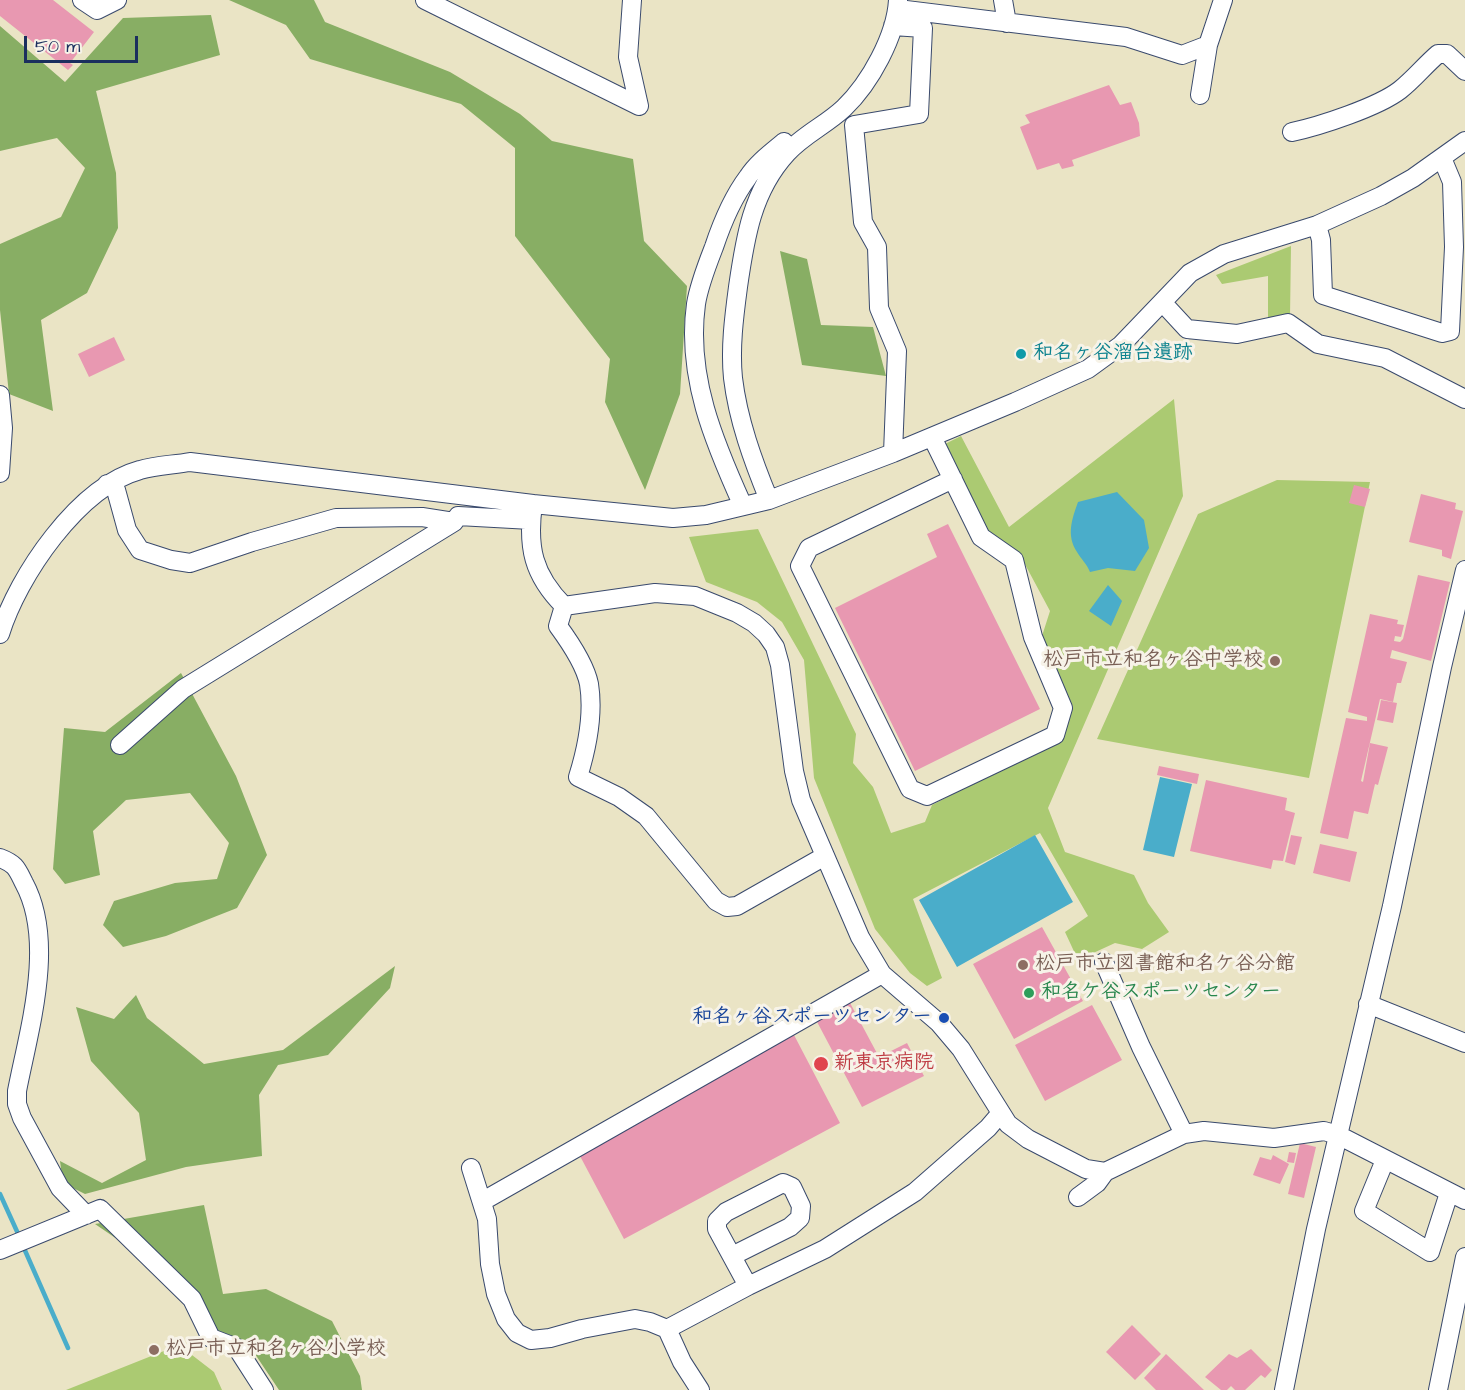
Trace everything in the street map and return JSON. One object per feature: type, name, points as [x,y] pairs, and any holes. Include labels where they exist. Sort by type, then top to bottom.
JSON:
[{"type":"street","points":[[82,0],[98,10],[117,0]]},
{"type":"street","points":[[425,0],[639,106],[628,57],[632,0]]},
{"type":"street","points":[[1003,0],[1007,23]]},
{"type":"street","points":[[1200,95],[1208,45],[1222,0]]},
{"type":"street","points":[[896,12],[1126,36],[1182,55],[1208,45]]},
{"type":"street","points":[[769,500],[744,430],[733,378],[734,316],[746,234],[759,194],[776,166],[798,141],[844,108],[867,79],[882,55],[896,12]]},
{"type":"street","points":[[893,453],[897,351],[879,308],[877,248],[863,222],[854,125],[919,114],[923,28],[896,12]]},
{"type":"street","points":[[1292,132],[1318,127],[1399,91],[1438,54],[1447,54],[1465,71]]},
{"type":"street","points":[[743,506],[708,422],[700,392],[694,360],[694,329],[699,292],[721,226],[748,176],[793,135],[867,79]]},
{"type":"street","points":[[120,745],[183,689],[454,522],[458,516],[532,512],[673,518],[706,515],[769,500],[932,437],[1088,369],[1121,345],[1190,273],[1224,254],[1317,225],[1381,196],[1413,178],[1465,141]]},
{"type":"street","points":[[1317,225],[1321,240],[1323,295],[1442,333],[1450,331],[1454,247],[1452,182],[1442,158]]},
{"type":"street","points":[[1162,302],[1187,329],[1237,334],[1288,323],[1318,344],[1385,358],[1465,399]]},
{"type":"street","points":[[0,395],[3,428],[0,472]]},
{"type":"street","points":[[932,437],[981,537],[1014,560],[1034,637],[1063,708],[1055,735],[927,796],[910,789],[800,566],[809,548],[952,479]]},
{"type":"street","points":[[0,634],[6,615],[21,584],[42,552],[80,507],[107,484],[139,470],[190,462],[532,512]]},
{"type":"street","points":[[107,484],[116,490],[127,530],[140,550],[171,560],[190,563],[252,542],[336,518],[422,517],[454,522]]},
{"type":"street","points":[[532,512],[532,556],[549,590],[564,606]]},
{"type":"street","points":[[1284,1390],[1314,1240],[1394,895],[1465,570]]},
{"type":"street","points":[[564,606],[655,593],[695,596],[737,613],[754,623],[766,634],[775,647],[780,665],[794,771],[801,800],[860,937],[882,974],[939,1023],[961,1049],[1008,1124],[1028,1140],[1052,1153],[1086,1169],[1105,1172]]},
{"type":"street","points":[[564,606],[558,626],[573,647],[589,683],[590,719],[587,749],[578,777],[619,797],[646,816],[716,901],[727,907],[737,906],[825,856]]},
{"type":"street","points":[[0,858],[14,864],[32,898],[37,921],[39,973],[17,1091],[17,1104],[22,1118],[60,1188],[86,1215]]},
{"type":"street","points":[[1104,962],[1141,1047],[1184,1134]]},
{"type":"street","points":[[483,1201],[882,974]]},
{"type":"street","points":[[1368,1004],[1465,1042]]},
{"type":"street","points":[[667,1329],[825,1249],[915,1192],[988,1128],[1000,1114]]},
{"type":"street","points":[[1078,1197],[1097,1183],[1105,1172],[1184,1134],[1204,1131],[1274,1138],[1324,1131],[1338,1135],[1457,1197],[1430,1252],[1364,1211],[1385,1160]]},
{"type":"street","points":[[471,1168],[487,1219],[490,1264],[496,1294],[506,1319],[517,1334],[531,1340],[550,1338],[582,1329],[635,1319],[650,1322],[667,1329],[682,1362],[700,1390]]},
{"type":"street","points":[[732,1256],[790,1227],[800,1218],[801,1206],[792,1187],[783,1183],[726,1212],[717,1221],[717,1229],[748,1286]]},
{"type":"street","points":[[14,1244],[100,1209],[192,1299],[211,1338],[237,1348],[264,1390]]},
{"type":"street","points":[[1438,1390],[1460,1306],[1465,1257]]},
{"type":"green space","points":[[229,0],[314,0],[325,22],[450,72],[520,114],[552,141],[633,159],[644,241],[687,286],[680,394],[645,490],[605,402],[610,359],[515,236],[515,148],[461,104],[310,59],[286,25]]},
{"type":"green space","points":[[211,15],[220,55],[96,91],[116,173],[118,228],[87,293],[41,320],[53,411],[9,394],[0,310],[0,244],[61,217],[85,168],[57,138],[0,151],[0,26],[65,82],[123,18]]},
{"type":"green space","points":[[1291,246],[1290,317],[1268,323],[1268,276],[1222,284],[1216,275]]},
{"type":"green space","points":[[780,251],[807,259],[821,325],[873,327],[886,376],[802,365]]},
{"type":"green space","points":[[1174,399],[1183,496],[1048,808],[1065,852],[1134,875],[1148,903],[1169,932],[1142,949],[1115,943],[1078,960],[1065,932],[1088,916],[1040,833],[913,899],[942,978],[927,986],[910,973],[875,929],[814,778],[804,660],[782,622],[757,602],[706,582],[689,537],[758,529],[856,734],[853,763],[873,787],[891,833],[925,822],[932,805],[1059,740],[1073,707],[1042,636],[1050,611],[1020,555],[989,533],[943,445],[961,436],[1009,527]]},
{"type":"green space","points":[[1277,480],[1370,482],[1309,778],[1097,739],[1198,514]]},
{"type":"green space","points":[[181,673],[236,776],[267,855],[237,908],[166,936],[123,947],[103,925],[114,901],[175,883],[217,879],[229,843],[190,793],[126,800],[93,831],[100,875],[65,884],[53,869],[64,728],[105,732]]},
{"type":"green space","points":[[395,966],[390,988],[328,1055],[278,1065],[259,1095],[262,1156],[186,1167],[85,1194],[63,1183],[60,1161],[102,1183],[146,1160],[139,1113],[91,1061],[76,1007],[114,1019],[136,995],[147,1018],[204,1064],[283,1050]]},
{"type":"green space","points":[[204,1205],[223,1294],[266,1289],[332,1321],[360,1376],[362,1390],[279,1390],[247,1342],[206,1326],[196,1293],[95,1224]]},
{"type":"green space","points":[[179,1345],[214,1372],[222,1390],[66,1390]]},
{"type":"water","points":[[1117,492],[1144,520],[1149,548],[1135,571],[1108,568],[1090,572],[1077,552],[1072,539],[1071,527],[1078,502]]},
{"type":"water","points":[[1108,585],[1122,601],[1111,626],[1089,611]]},
{"type":"water","points":[[1160,777],[1192,784],[1174,857],[1143,850]]},
{"type":"water","points":[[1035,835],[1073,902],[957,967],[919,900]]},
{"type":"building","points":[[0,0],[53,0],[94,32],[70,63],[73,65],[68,70],[0,16]]},
{"type":"building","points":[[1109,85],[1120,105],[1131,102],[1139,123],[1140,136],[1072,160],[1074,166],[1062,169],[1059,163],[1037,170],[1020,127],[1030,123],[1025,115]]},
{"type":"building","points":[[114,337],[125,360],[89,377],[78,354]]},
{"type":"building","points":[[1354,485],[1370,489],[1365,507],[1349,503]]},
{"type":"building","points":[[1421,494],[1456,503],[1455,509],[1463,511],[1451,559],[1442,556],[1442,550],[1409,542]]},
{"type":"building","points":[[948,524],[1040,709],[915,771],[835,608],[937,557],[927,534]]},
{"type":"building","points":[[1418,575],[1450,582],[1431,661],[1392,650],[1390,658],[1407,662],[1401,683],[1397,683],[1393,702],[1380,699],[1361,781],[1363,782],[1370,743],[1388,747],[1378,785],[1375,784],[1368,814],[1354,811],[1348,839],[1320,833],[1346,718],[1367,721],[1367,717],[1348,712],[1370,614],[1398,620],[1397,624],[1404,625],[1401,637],[1395,636],[1394,641],[1400,642],[1403,639]]},
{"type":"building","points":[[1381,700],[1397,703],[1393,723],[1377,720]]},
{"type":"building","points":[[1159,766],[1199,774],[1197,784],[1157,775]]},
{"type":"building","points":[[1206,780],[1287,798],[1285,810],[1295,813],[1283,861],[1273,860],[1271,869],[1190,851]]},
{"type":"building","points":[[1291,835],[1302,837],[1295,865],[1285,862]]},
{"type":"building","points":[[1320,844],[1357,852],[1350,882],[1313,873]]},
{"type":"building","points":[[1042,927],[1083,1001],[1014,1039],[973,964]]},
{"type":"building","points":[[849,1001],[879,1057],[907,1043],[924,1076],[862,1107],[815,1018]]},
{"type":"building","points":[[1092,1005],[1122,1060],[1045,1101],[1015,1045]]},
{"type":"building","points":[[794,1035],[840,1123],[624,1239],[580,1156]]},
{"type":"building","points":[[1300,1143],[1316,1147],[1304,1198],[1288,1194]]},
{"type":"building","points":[[1289,1152],[1296,1153],[1294,1163],[1287,1162]]},
{"type":"building","points":[[1273,1155],[1289,1164],[1280,1184],[1253,1175],[1260,1157],[1271,1160]]},
{"type":"building","points":[[1132,1325],[1161,1354],[1135,1380],[1106,1352]]},
{"type":"building","points":[[1251,1349],[1272,1370],[1265,1378],[1261,1375],[1245,1390],[1235,1390],[1231,1386],[1227,1390],[1221,1390],[1205,1377],[1229,1354],[1237,1358]]},
{"type":"building","points":[[1166,1354],[1204,1390],[1156,1390],[1144,1378]]},
{"type":"waterway","points":[[0,1194],[20,1238]]},
{"type":"waterway","points":[[23,1246],[68,1348]]},
{"type":"place","name":"和名ヶ谷溜台遺跡","points":[[1021,354]]},
{"type":"place","name":"松戸市立和名ヶ谷中学校","points":[[1275,661]]},
{"type":"place","name":"松戸市立図書館和名ケ谷分館","points":[[1023,965]]},
{"type":"place","name":"和名ケ谷スポーツセンター","points":[[1029,993]]},
{"type":"place","name":"和名ヶ谷スポーツセンター","points":[[944,1018]]},
{"type":"place","name":"新東京病院","points":[[821,1064]]},
{"type":"place","name":"松戸市立和名ヶ谷小学校","points":[[154,1350]]}]
